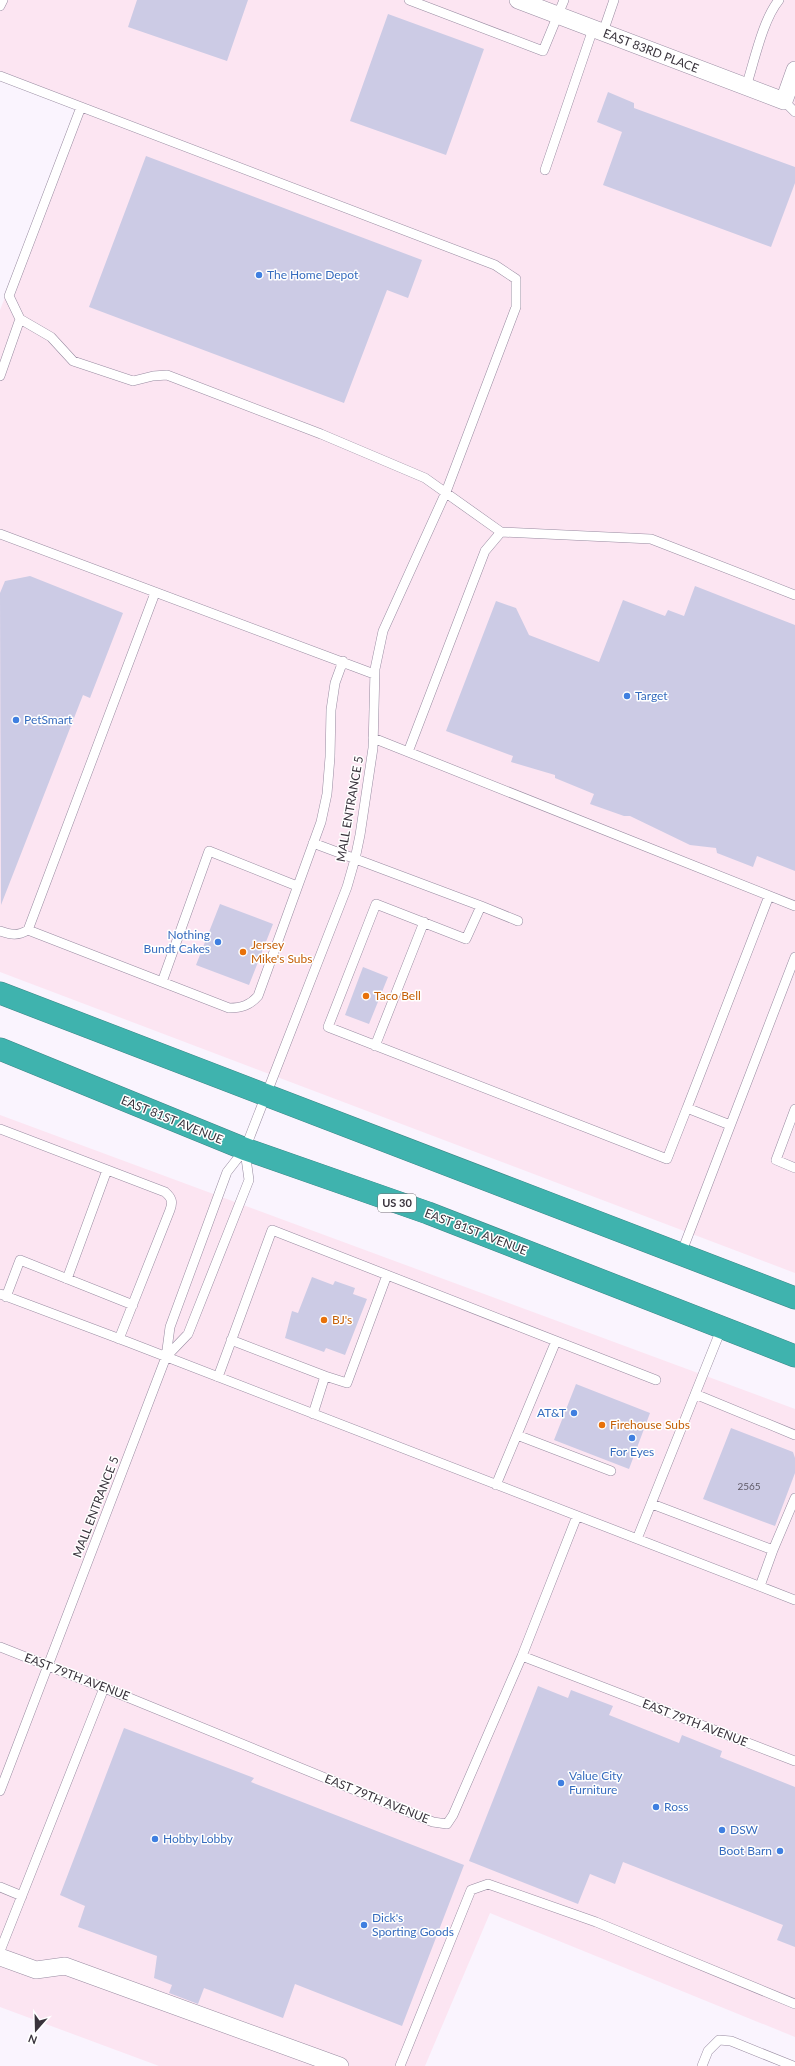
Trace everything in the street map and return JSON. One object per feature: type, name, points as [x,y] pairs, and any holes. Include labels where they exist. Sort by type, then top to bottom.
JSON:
[{"type":"highway","points":[[0,993],[795,1298]]},
{"type":"highway","name":"EAST 81ST AVENUE","points":[[0,1049],[245,1149],[428,1213],[795,1356]]},
{"type":"street","name":"EAST 83RD PLACE","points":[[518,0],[561,8],[598,30],[746,87],[789,107]]},
{"type":"street","points":[[789,107],[795,70]]},
{"type":"street","points":[[0,1957],[36,1970],[65,1966],[340,2066]]},
{"type":"lane","points":[[0,6],[3,0]]},
{"type":"lane","points":[[409,0],[543,51],[561,8]]},
{"type":"lane","points":[[545,170],[598,30],[614,0]]},
{"type":"lane","points":[[746,87],[767,20],[773,6],[779,0]]},
{"type":"lane","points":[[0,76],[81,107],[9,296],[20,319],[51,337],[73,361],[133,381],[153,376],[168,375],[322,434],[425,478],[501,532],[651,539],[795,595]]},
{"type":"lane","name":"MALL ENTRANCE 5","points":[[0,1791],[166,1357],[170,1327],[227,1172],[245,1149],[347,887],[360,835],[373,738],[374,674],[384,631],[446,492],[516,307],[516,279],[495,265],[81,107]]},
{"type":"lane","points":[[0,376],[20,319]]},
{"type":"lane","points":[[408,752],[485,551],[501,532]]},
{"type":"lane","points":[[0,535],[343,661],[374,674]]},
{"type":"lane","points":[[0,931],[20,935],[28,930],[155,593]]},
{"type":"lane","points":[[28,930],[229,1008],[238,1008],[251,1004],[258,996],[321,822],[327,794],[330,757],[331,710],[335,684],[343,661]]},
{"type":"lane","points":[[373,738],[795,906]]},
{"type":"lane","points":[[313,843],[481,906],[518,922]]},
{"type":"lane","points":[[162,982],[209,851],[298,886]]},
{"type":"lane","points":[[481,906],[466,939],[376,904],[328,1027],[667,1159],[769,896]]},
{"type":"lane","points":[[375,1046],[424,922]]},
{"type":"lane","points":[[681,1255],[795,957]]},
{"type":"lane","points":[[687,1108],[730,1125]]},
{"type":"lane","points":[[795,1109],[776,1160],[795,1168]]},
{"type":"lane","points":[[0,1129],[166,1192],[170,1196],[172,1204],[119,1339]]},
{"type":"lane","name":"MALL ENTRANCE 5","points":[[166,1357],[188,1334],[249,1180],[245,1149]]},
{"type":"lane","points":[[67,1279],[108,1170]]},
{"type":"lane","points":[[218,1377],[272,1230],[656,1380]]},
{"type":"lane","points":[[133,1305],[20,1260],[3,1296],[166,1357],[795,1600]]},
{"type":"lane","points":[[231,1340],[347,1383],[387,1275]]},
{"type":"lane","points":[[637,1539],[722,1327]]},
{"type":"lane","points":[[496,1485],[556,1341]]},
{"type":"lane","points":[[313,1414],[325,1376]]},
{"type":"lane","points":[[696,1394],[795,1435]]},
{"type":"lane","points":[[517,1435],[611,1471]]},
{"type":"lane","points":[[760,1586],[773,1550],[795,1498]]},
{"type":"lane","points":[[652,1504],[773,1550]]},
{"type":"lane","points":[[522,1656],[577,1516]]},
{"type":"lane","name":"EAST 79TH AVENUE","points":[[0,1647],[428,1820],[447,1824],[453,1815],[522,1656],[795,1761]]},
{"type":"lane","points":[[0,1951],[104,1688]]},
{"type":"lane","points":[[400,2066],[472,1890],[488,1884],[596,1922],[795,2004]]},
{"type":"lane","points":[[0,1887],[22,1896]]},
{"type":"lane","points":[[702,2066],[708,2051],[719,2040],[731,2041],[793,2066]]},
{"type":"shaded area","points":[[0,0],[795,0],[795,1273],[0,972],[0,310],[81,107],[0,76]]},
{"type":"shaded area","points":[[0,1115],[795,1409],[795,2037],[490,1913],[425,2066],[159,2066],[0,2007]]},
{"type":"building","points":[[137,0],[248,0],[227,61],[128,27]]},
{"type":"building","points":[[388,14],[484,49],[446,155],[350,121]]},
{"type":"building","points":[[608,92],[634,103],[634,108],[795,167],[795,183],[771,247],[603,185],[622,132],[597,122]]},
{"type":"building","name":"The Home Depot","points":[[146,156],[422,260],[408,298],[387,290],[344,403],[89,307]]},
{"type":"building","points":[[30,576],[123,613],[90,698],[83,695],[1,905],[0,593],[5,581]]},
{"type":"building","name":"Target","points":[[695,586],[795,625],[795,871],[757,856],[753,867],[717,853],[716,848],[690,845],[630,816],[624,816],[590,804],[594,794],[555,778],[555,775],[511,762],[513,756],[446,731],[496,601],[516,608],[529,635],[599,662],[623,600],[665,616],[668,610],[684,616]]},
{"type":"building","points":[[220,904],[273,924],[249,985],[196,965]]},
{"type":"building","name":"Taco Bell","points":[[363,967],[388,977],[369,1024],[345,1015]]},
{"type":"building","name":"BJ's","points":[[312,1277],[333,1285],[335,1281],[355,1288],[353,1294],[367,1299],[345,1355],[326,1348],[324,1352],[285,1338],[292,1311],[298,1313]]},
{"type":"building","points":[[576,1384],[650,1413],[629,1469],[554,1440]]},
{"type":"building","points":[[731,1428],[793,1452],[795,1458],[795,1473],[775,1526],[703,1499]]},
{"type":"building","points":[[538,1686],[568,1698],[571,1690],[613,1706],[609,1715],[679,1743],[682,1735],[722,1751],[720,1757],[795,1787],[795,1947],[777,1940],[783,1925],[623,1862],[615,1884],[590,1874],[578,1904],[469,1861]]},
{"type":"building","points":[[124,1728],[254,1778],[251,1782],[464,1865],[402,2026],[295,1984],[283,2018],[204,1988],[198,2004],[169,1993],[172,1985],[154,1978],[157,1956],[78,1927],[85,1906],[60,1895]]},
{"type":"place","name":"The Home Depot","points":[[259,275]]},
{"type":"place","name":"Target","points":[[627,696]]},
{"type":"place","name":"PetSmart","points":[[16,720]]},
{"type":"place","name":"Nothing Bundt Cakes","points":[[218,942]]},
{"type":"place","name":"Jersey Mike's Subs","points":[[243,952]]},
{"type":"place","name":"Taco Bell","points":[[366,996]]},
{"type":"place","name":"BJ's","points":[[324,1320]]},
{"type":"place","name":"AT&T","points":[[574,1413]]},
{"type":"place","name":"Firehouse Subs","points":[[602,1425]]},
{"type":"place","name":"For Eyes","points":[[632,1438]]},
{"type":"place","name":"Value City Furniture","points":[[561,1783]]},
{"type":"place","name":"Ross","points":[[656,1807]]},
{"type":"place","name":"DSW","points":[[722,1830]]},
{"type":"place","name":"Hobby Lobby","points":[[155,1839]]},
{"type":"place","name":"Boot Barn","points":[[780,1851]]},
{"type":"place","name":"Dick's Sporting Goods","points":[[364,1925]]}]
